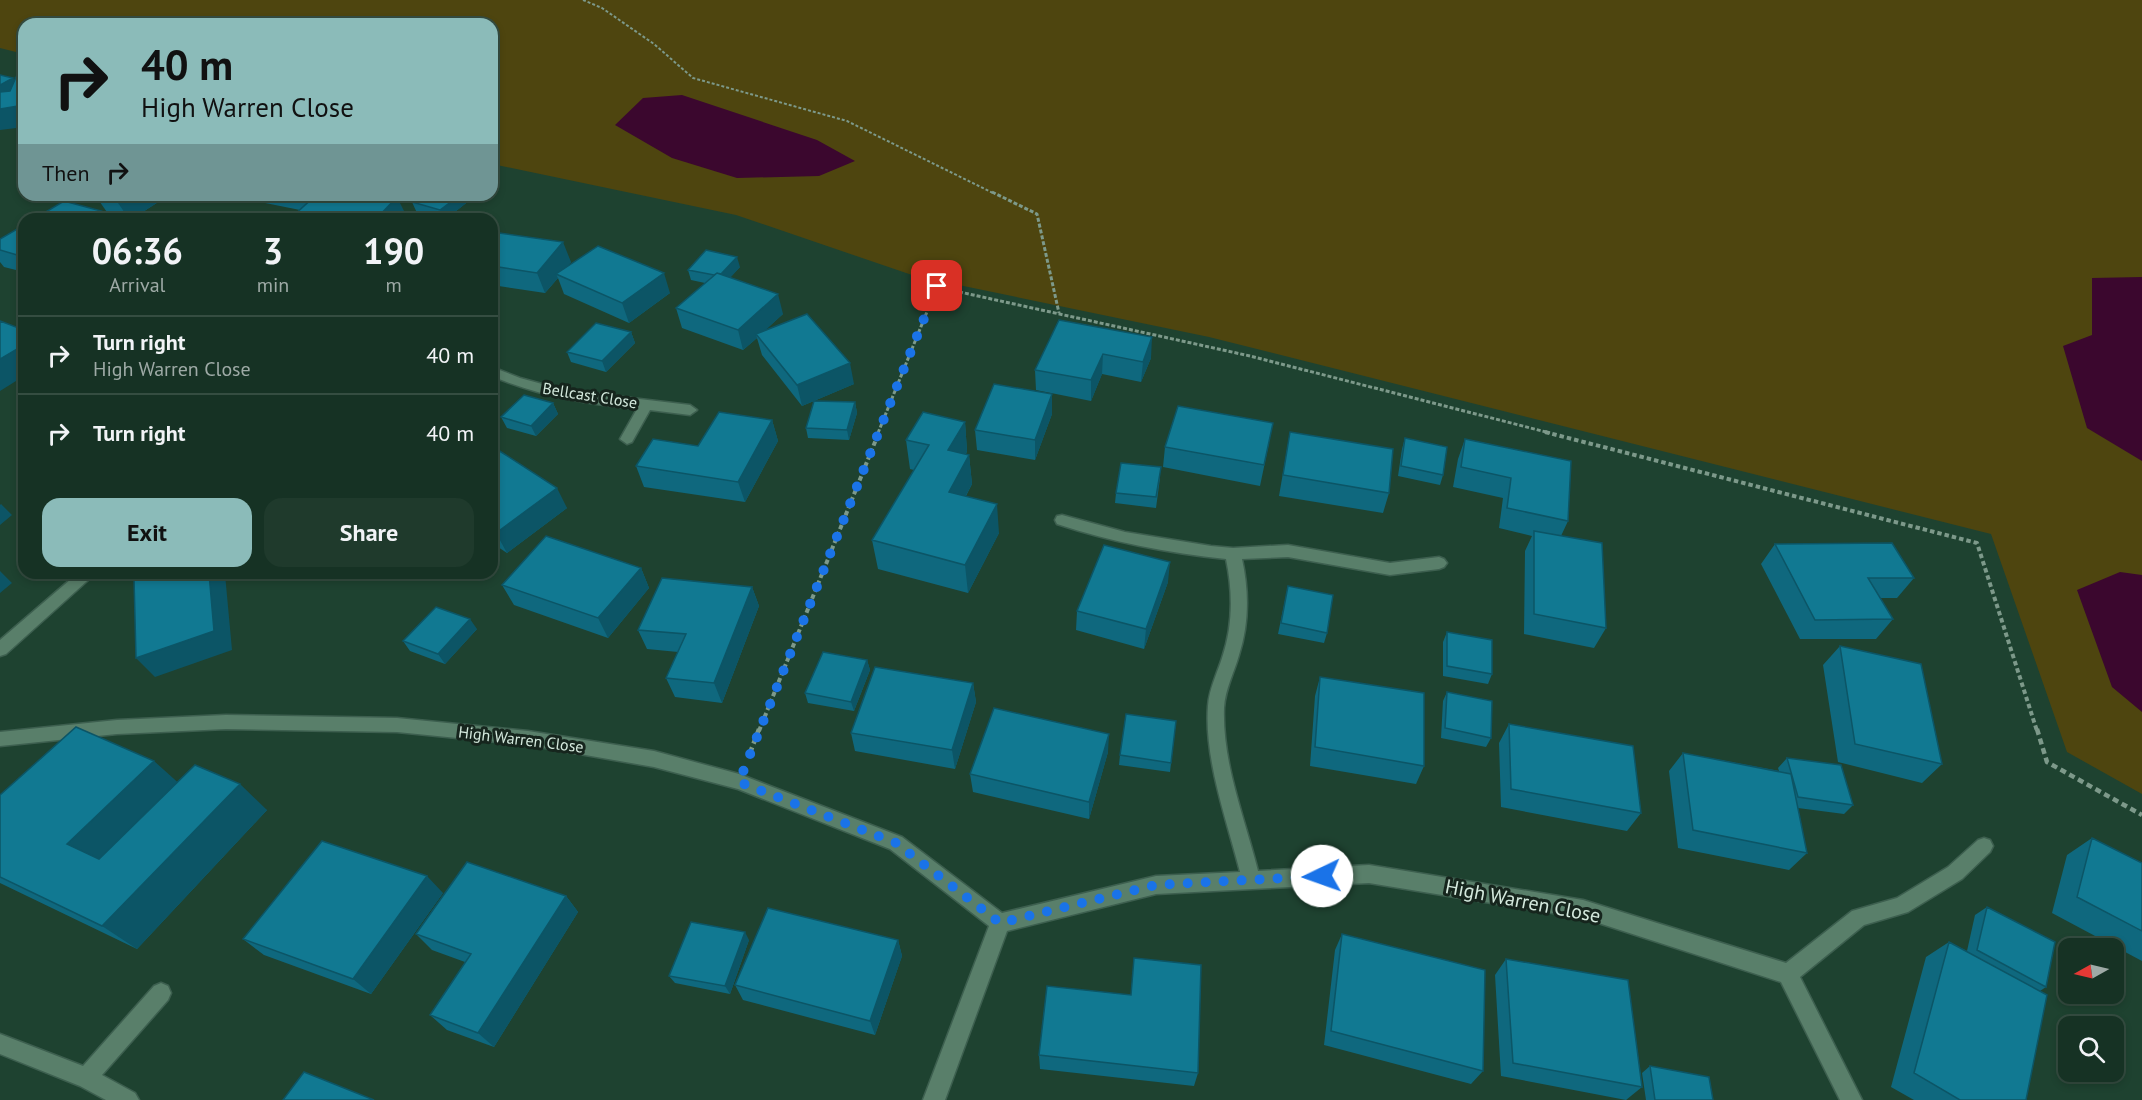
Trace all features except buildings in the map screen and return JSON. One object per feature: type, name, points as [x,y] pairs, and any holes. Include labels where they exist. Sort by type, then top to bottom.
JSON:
[{"type":"street","name":"Bellcast Close","points":[[498,373],[537,387],[584,398],[690,410]]},
{"type":"street","points":[[627,439],[646,405]]},
{"type":"street","points":[[1062,520],[1090,530],[1139,542],[1233,554],[1288,551],[1390,569],[1438,563]]},
{"type":"street","points":[[1233,554],[1241,588],[1239,619],[1233,650],[1218,684],[1216,718],[1225,770],[1251,880]]},
{"type":"street","points":[[0,649],[81,579]]},
{"type":"street","name":"High Warren Close","points":[[0,739],[117,727],[226,722],[397,725],[540,740],[654,759],[739,782],[896,843],[1000,923],[1156,885],[1369,874],[1583,909],[1788,974]]},
{"type":"street","points":[[1851,1100],[1788,974],[1858,917],[1901,906],[1955,873],[1984,846]]},
{"type":"street","points":[[934,1100],[1000,923]]},
{"type":"street","points":[[86,1078],[161,993]]},
{"type":"street","points":[[0,1044],[86,1078],[128,1100]]},
{"type":"path","points":[[583,0],[602,8],[654,44],[693,78],[847,121],[1037,214],[1059,313]]},
{"type":"path","points":[[739,782],[937,286],[1261,359],[1977,543],[2047,762],[2142,815]]},
{"type":"shaded area","points":[[0,0],[2142,0],[2142,794],[2067,752],[1991,534],[1209,337],[915,276],[736,215],[498,165],[498,18],[18,18],[18,52],[0,48]]},
{"type":"shaded area","points":[[682,95],[817,140],[855,161],[819,176],[737,178],[672,158],[615,125],[643,98]]},
{"type":"shaded area","points":[[2142,277],[2142,461],[2087,428],[2063,346],[2092,335],[2092,278]]},
{"type":"shaded area","points":[[2120,572],[2142,575],[2142,712],[2112,687],[2077,590]]},
{"type":"route","points":[[937,286],[739,782],[896,843],[1000,923],[1156,885],[1322,876]]}]
